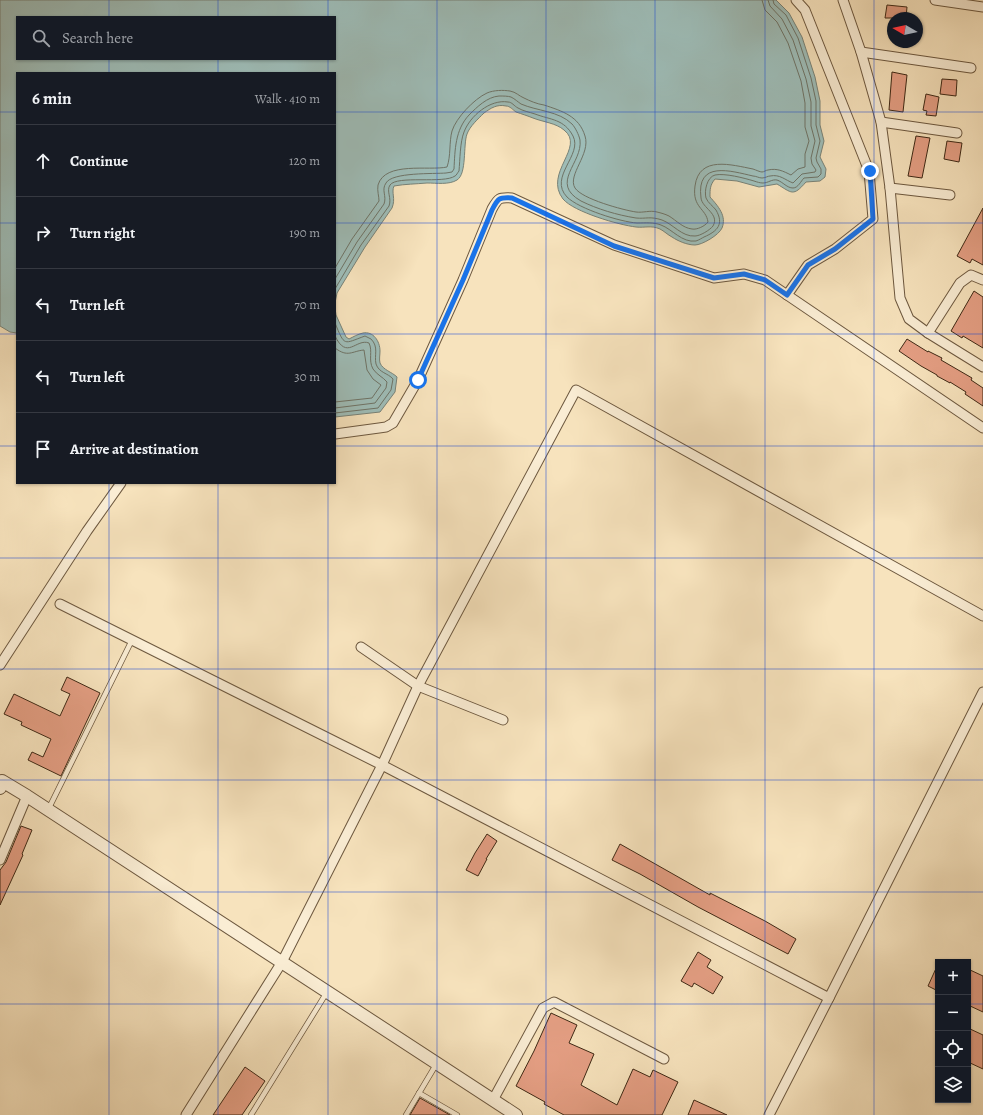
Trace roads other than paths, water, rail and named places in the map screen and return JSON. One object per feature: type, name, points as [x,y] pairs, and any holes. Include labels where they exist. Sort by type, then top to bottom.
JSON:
[{"type":"street","points":[[787,295],[808,265],[835,249],[873,219],[870,171],[806,10],[796,0]]},
{"type":"street","points":[[843,0],[861,52],[881,122],[890,188],[900,298],[909,319],[928,333],[983,367]]},
{"type":"street","points":[[935,0],[983,7]]},
{"type":"street","points":[[861,52],[971,68]]},
{"type":"street","points":[[881,122],[957,133]]},
{"type":"street","points":[[890,188],[950,195]]},
{"type":"street","points":[[336,434],[386,427],[393,423],[418,380],[463,280],[492,210],[498,200],[502,198],[512,198],[614,246],[714,278],[744,274],[765,280],[983,428]]},
{"type":"street","points":[[928,333],[960,283],[971,276],[983,280]]},
{"type":"street","points":[[186,1115],[282,962],[382,766],[418,686],[576,390],[983,616]]},
{"type":"street","points":[[0,665],[87,531],[120,484]]},
{"type":"street","points":[[60,604],[382,766],[829,998]]},
{"type":"street","points":[[362,647],[418,686],[503,720]]},
{"type":"street","points":[[768,1115],[829,998],[983,692]]},
{"type":"street","points":[[1,783],[27,796],[516,1115]]},
{"type":"street","points":[[0,860],[27,796]]},
{"type":"street","points":[[494,1100],[543,1008],[554,1002],[664,1059]]},
{"type":"lane","points":[[48,810],[132,640]]},
{"type":"lane","points":[[251,1115],[327,992]]},
{"type":"lane","points":[[406,1115],[437,1063]]},
{"type":"lane","points":[[419,1092],[457,1115]]},
{"type":"water","points":[[0,0],[776,0],[789,13],[802,37],[815,77],[820,101],[820,125],[824,141],[820,157],[826,169],[825,177],[820,181],[806,182],[798,190],[792,192],[777,184],[759,187],[737,181],[715,179],[712,183],[710,197],[723,215],[722,228],[718,234],[698,245],[689,244],[677,240],[657,228],[636,227],[619,224],[586,213],[569,204],[563,199],[558,189],[560,170],[570,144],[569,137],[564,130],[549,123],[516,112],[510,107],[497,106],[484,113],[468,131],[464,166],[460,177],[457,180],[446,183],[406,184],[394,186],[394,201],[392,208],[365,247],[337,293],[336,298],[336,72],[16,72],[16,333],[10,332],[0,326]]},
{"type":"water","points":[[336,315],[346,337],[349,339],[363,333],[373,335],[380,347],[381,365],[397,377],[395,392],[380,412],[336,417]]}]
